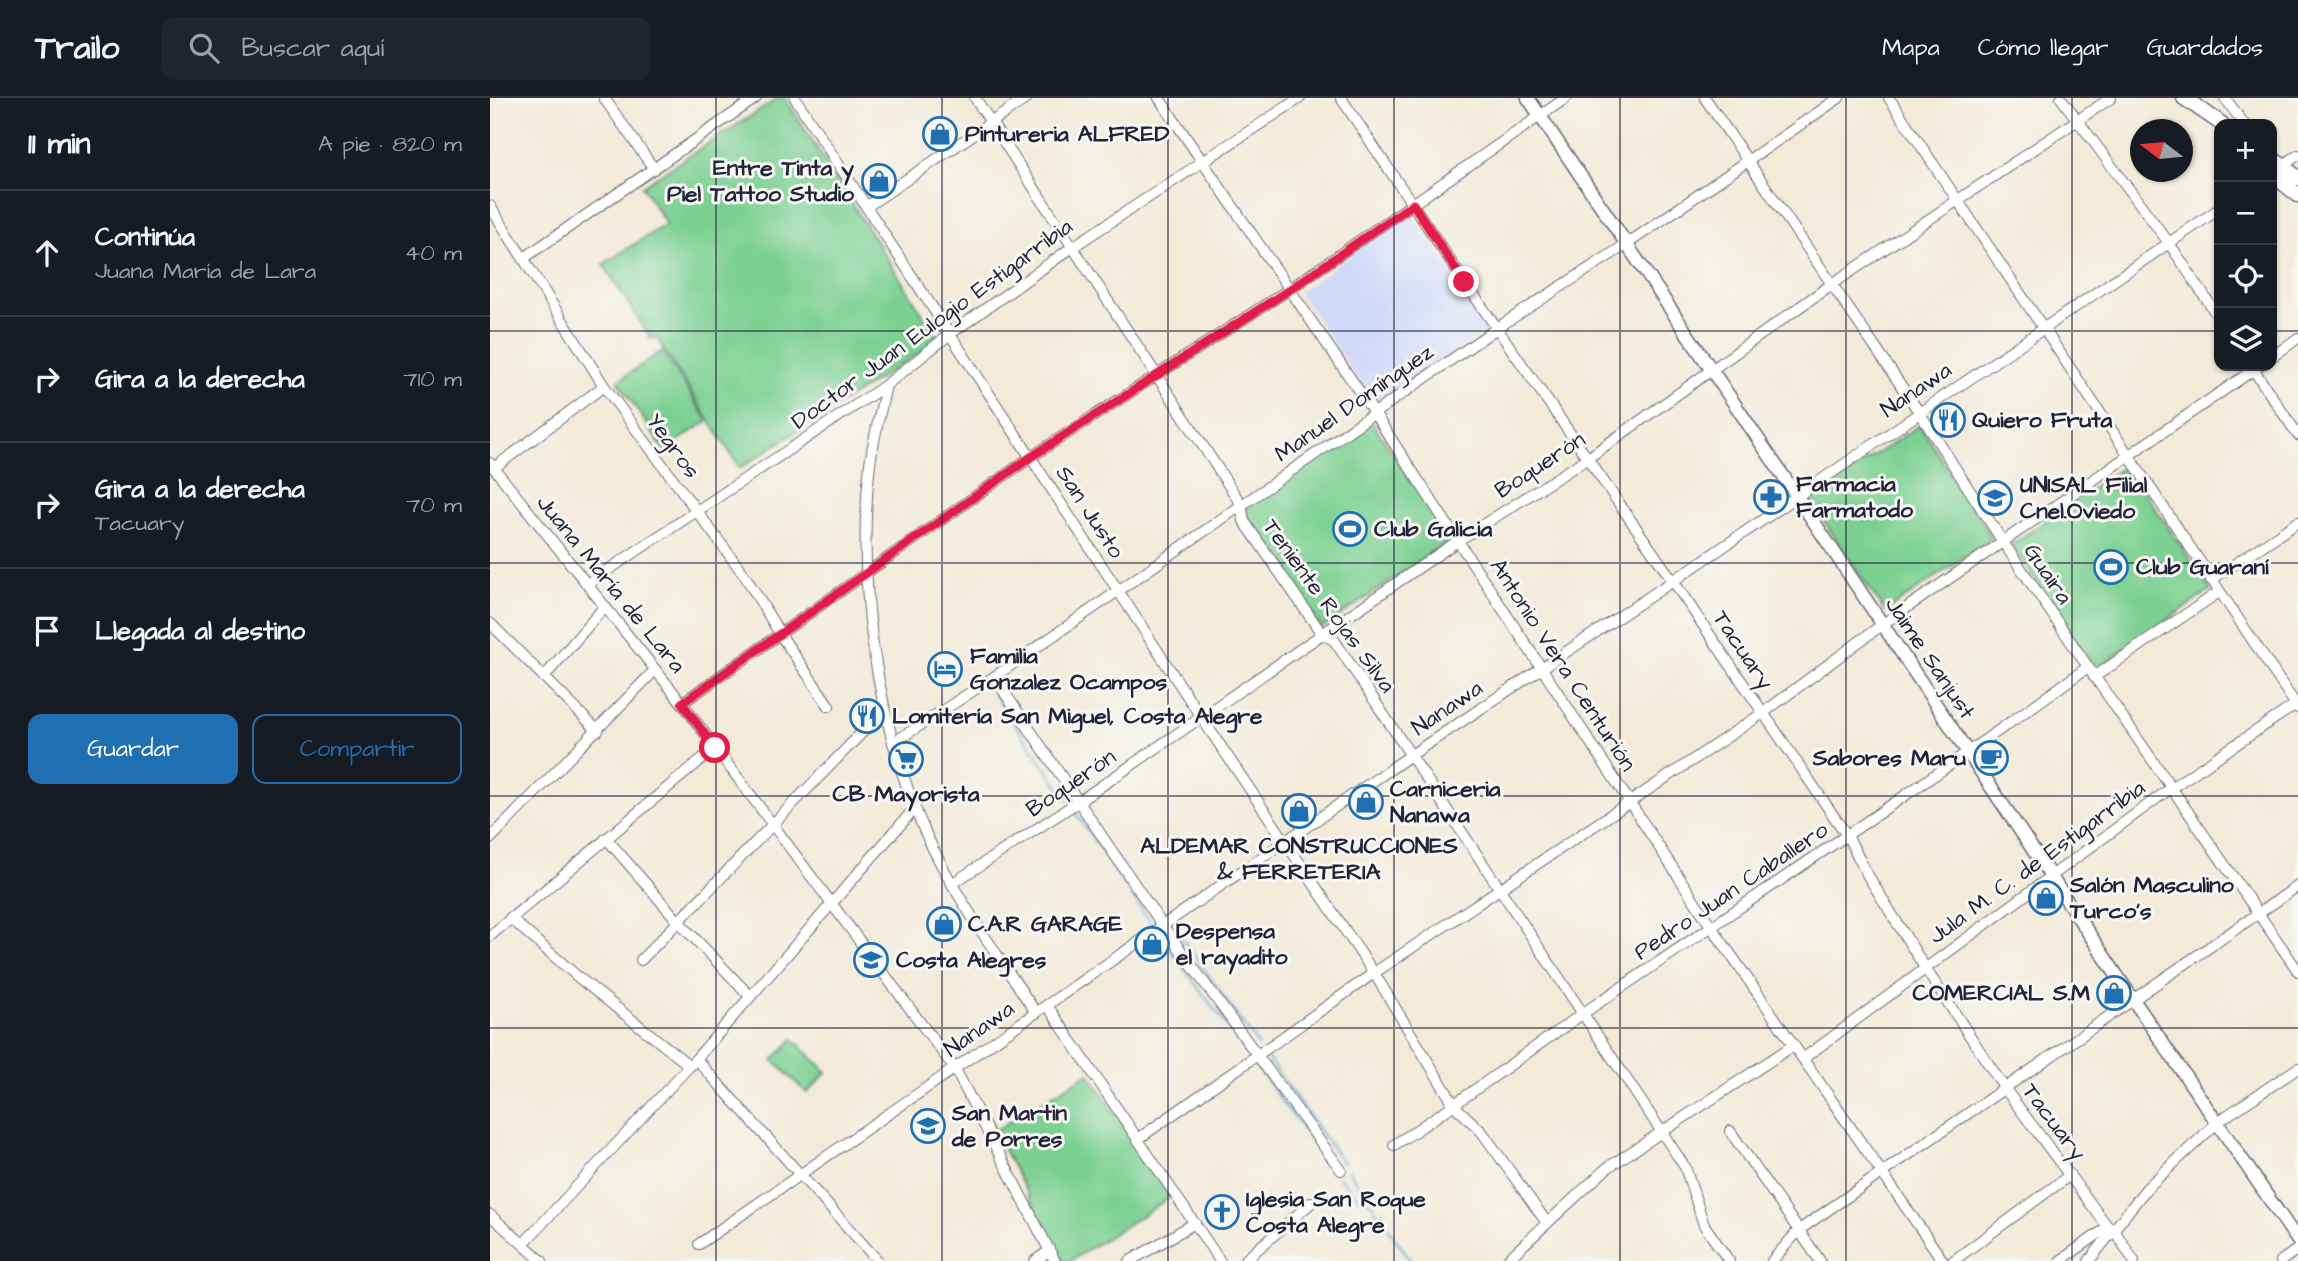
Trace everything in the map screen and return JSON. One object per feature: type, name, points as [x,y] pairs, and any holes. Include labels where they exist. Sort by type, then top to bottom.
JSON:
[{"type":"highway","points":[[2186,99],[2214,121]]},
{"type":"highway","points":[[2277,169],[2298,178]]},
{"type":"highway","points":[[2277,173],[2284,184],[2298,195]]},
{"type":"main road","name":"Jaime Sanjust","points":[[1528,98],[2298,1241]]},
{"type":"street","points":[[604,98],[653,169]]},
{"type":"street","points":[[524,258],[756,98]]},
{"type":"street","name":"San Justo","points":[[794,98],[1201,717],[1374,973],[1455,1106],[1482,1132],[1547,1223]]},
{"type":"street","name":"Teniente Rojas Silva","points":[[975,98],[1241,504],[1244,521],[1322,635],[1334,640],[1685,1167],[1704,1225],[1729,1261]]},
{"type":"street","points":[[866,207],[1027,98]]},
{"type":"street","name":"Antonio Vera Centurión","points":[[1159,98],[1459,540],[1711,926],[1943,1261]]},
{"type":"street","name":"Doctor Juan Eulogio Estigarribia","points":[[587,584],[886,385],[950,334],[1074,246],[1300,98]]},
{"type":"street","name":"Tacuary","points":[[1340,98],[1848,836],[1867,874],[1925,968],[2005,1090],[2134,1261]]},
{"type":"street","points":[[682,703],[1031,457],[1289,290],[1566,98]]},
{"type":"street","name":"Guaira","points":[[1705,98],[1919,412],[2094,677],[2298,971]]},
{"type":"street","name":"Manuel Domínguez","points":[[892,743],[994,677],[1497,328],[1627,244],[1839,98]]},
{"type":"street","points":[[1889,98],[2297,705]]},
{"type":"street","points":[[2062,98],[2169,243],[2214,310]]},
{"type":"street","name":"Boquerón","points":[[953,883],[1078,802],[1459,540],[1588,458],[1832,284],[2111,98]]},
{"type":"street","points":[[2225,98],[2240,119]]},
{"type":"street","points":[[2277,166],[2298,155]]},
{"type":"street","points":[[2284,184],[2298,204]]},
{"type":"street","name":"Yegros","points":[[490,206],[604,386],[744,576],[829,706]]},
{"type":"street","name":"Nanawa","points":[[699,1244],[1411,755],[1673,581],[2214,212]]},
{"type":"street","points":[[2277,353],[2298,338]]},
{"type":"street","points":[[1138,1139],[1374,973],[1763,713],[1883,624],[2128,457],[2248,371]]},
{"type":"street","points":[[2257,371],[2298,435]]},
{"type":"street","points":[[886,385],[870,462],[866,572],[884,710],[892,743],[926,834],[953,883],[1036,1013]]},
{"type":"street","points":[[492,466],[604,386]]},
{"type":"street","name":"Juana María de Lara","points":[[492,466],[682,703],[955,1069],[1052,1256]]},
{"type":"street","points":[[2211,580],[2298,522]]},
{"type":"street","points":[[2094,677],[2220,592]]},
{"type":"street","points":[[544,677],[605,606]]},
{"type":"street","points":[[492,628],[598,731]]},
{"type":"street","name":"Pedro Juan Caballero","points":[[1394,1145],[1455,1106],[1582,1014],[1711,926],[1968,754],[2088,667]]},
{"type":"street","points":[[490,839],[655,670]]},
{"type":"street","points":[[994,677],[1163,926],[1341,1170]]},
{"type":"street","name":"Jula M. C. de Estigarribia","points":[[1804,1058],[2171,788],[2297,705]]},
{"type":"street","points":[[641,960],[884,710]]},
{"type":"street","points":[[490,936],[715,748]]},
{"type":"street","points":[[523,1244],[693,1062],[915,808]]},
{"type":"street","points":[[606,838],[750,996]]},
{"type":"street","points":[[1772,1261],[1799,1230],[2298,886]]},
{"type":"street","points":[[510,918],[578,977],[693,1062],[802,1174],[878,1261]]},
{"type":"street","points":[[1047,1005],[1220,1261]]},
{"type":"street","points":[[1506,1261],[1607,1168],[1794,1045]]},
{"type":"street","points":[[2089,1261],[2111,1228],[2146,1189],[2219,1121],[2298,1068]]},
{"type":"street","points":[[1730,1131],[1820,1261]]},
{"type":"street","points":[[1953,1261],[2070,1175]]},
{"type":"street","points":[[1244,1261],[1312,1202]]},
{"type":"street","points":[[490,1215],[542,1261]]},
{"type":"street","points":[[1130,1261],[1195,1223]]},
{"type":"street","points":[[2060,1261],[2111,1228]]},
{"type":"street","points":[[2281,1261],[2298,1249]]},
{"type":"street","points":[[1035,1261],[1052,1256]]},
{"type":"shaded area","points":[[1410,213],[1490,328],[1376,407],[1299,292]]},
{"type":"green space","points":[[779,98],[785,98],[939,340],[740,468],[656,337],[651,339],[603,264],[666,224],[642,186]]},
{"type":"green space","points":[[662,351],[708,421],[664,450],[618,381]]},
{"type":"green space","name":"Club Galicia","points":[[1371,421],[1452,539],[1322,628],[1248,518],[1245,506]]},
{"type":"green space","points":[[1920,425],[1992,538],[1885,612],[1809,499]]},
{"type":"green space","name":"Club Guaraní","points":[[2126,465],[2211,590],[2096,669],[2011,545]]},
{"type":"green space","points":[[793,1039],[827,1072],[807,1093],[773,1060]]},
{"type":"green space","points":[[1089,1073],[1171,1197],[1070,1261],[1063,1261],[994,1131]]},
{"type":"waterway","points":[[994,694],[1068,800]]},
{"type":"waterway","points":[[1075,812],[1152,925]]},
{"type":"waterway","points":[[1179,934],[1258,1045]]},
{"type":"waterway","points":[[1160,936],[1247,1053]]},
{"type":"waterway","points":[[1266,1056],[1343,1163]]},
{"type":"waterway","points":[[1255,1064],[1332,1169]]},
{"type":"waterway","points":[[1348,1170],[1411,1261]]},
{"type":"waterway","points":[[1338,1176],[1358,1197],[1370,1201]]},
{"type":"place","name":"Pintureria ALFRED","points":[[940,134]]},
{"type":"place","name":"Entre Tinta y Piel Tattoo Studio","points":[[879,181]]},
{"type":"place","name":"Quiero Fruta","points":[[1948,420]]},
{"type":"place","name":"Farmacia Farmatodo","points":[[1771,497]]},
{"type":"place","name":"UNISAL Filial Cnel.Oviedo","points":[[1995,498]]},
{"type":"place","name":"Club Galicia","points":[[1350,529]]},
{"type":"place","name":"Club Guaraní","points":[[2111,567]]},
{"type":"place","name":"Familia Gonzalez Ocampos","points":[[945,669]]},
{"type":"place","name":"Lomitería San Miguel, Costa Alegre","points":[[867,716]]},
{"type":"place","name":"Sabores Maru","points":[[1991,758]]},
{"type":"place","name":"CB Mayorista","points":[[906,759]]},
{"type":"place","name":"Carniceria Nanawa","points":[[1366,802]]},
{"type":"place","name":"ALDEMAR CONSTRUCCIONES & FERRETERIA","points":[[1299,811]]},
{"type":"place","name":"Salón Masculino Turco's","points":[[2046,898]]},
{"type":"place","name":"C.A.R GARAGE","points":[[944,924]]},
{"type":"place","name":"Despensa el rayadito","points":[[1152,944]]},
{"type":"place","name":"Costa Alegres","points":[[871,960]]},
{"type":"place","name":"COMERCIAL S.M","points":[[2114,993]]},
{"type":"place","name":"San Martin de Porres","points":[[928,1126]]},
{"type":"place","name":"Iglesia San Roque Costa Alegre","points":[[1222,1212]]},
{"type":"route","points":[[715,748],[682,703],[1031,457],[1289,290],[1413,204],[1464,282]]}]
